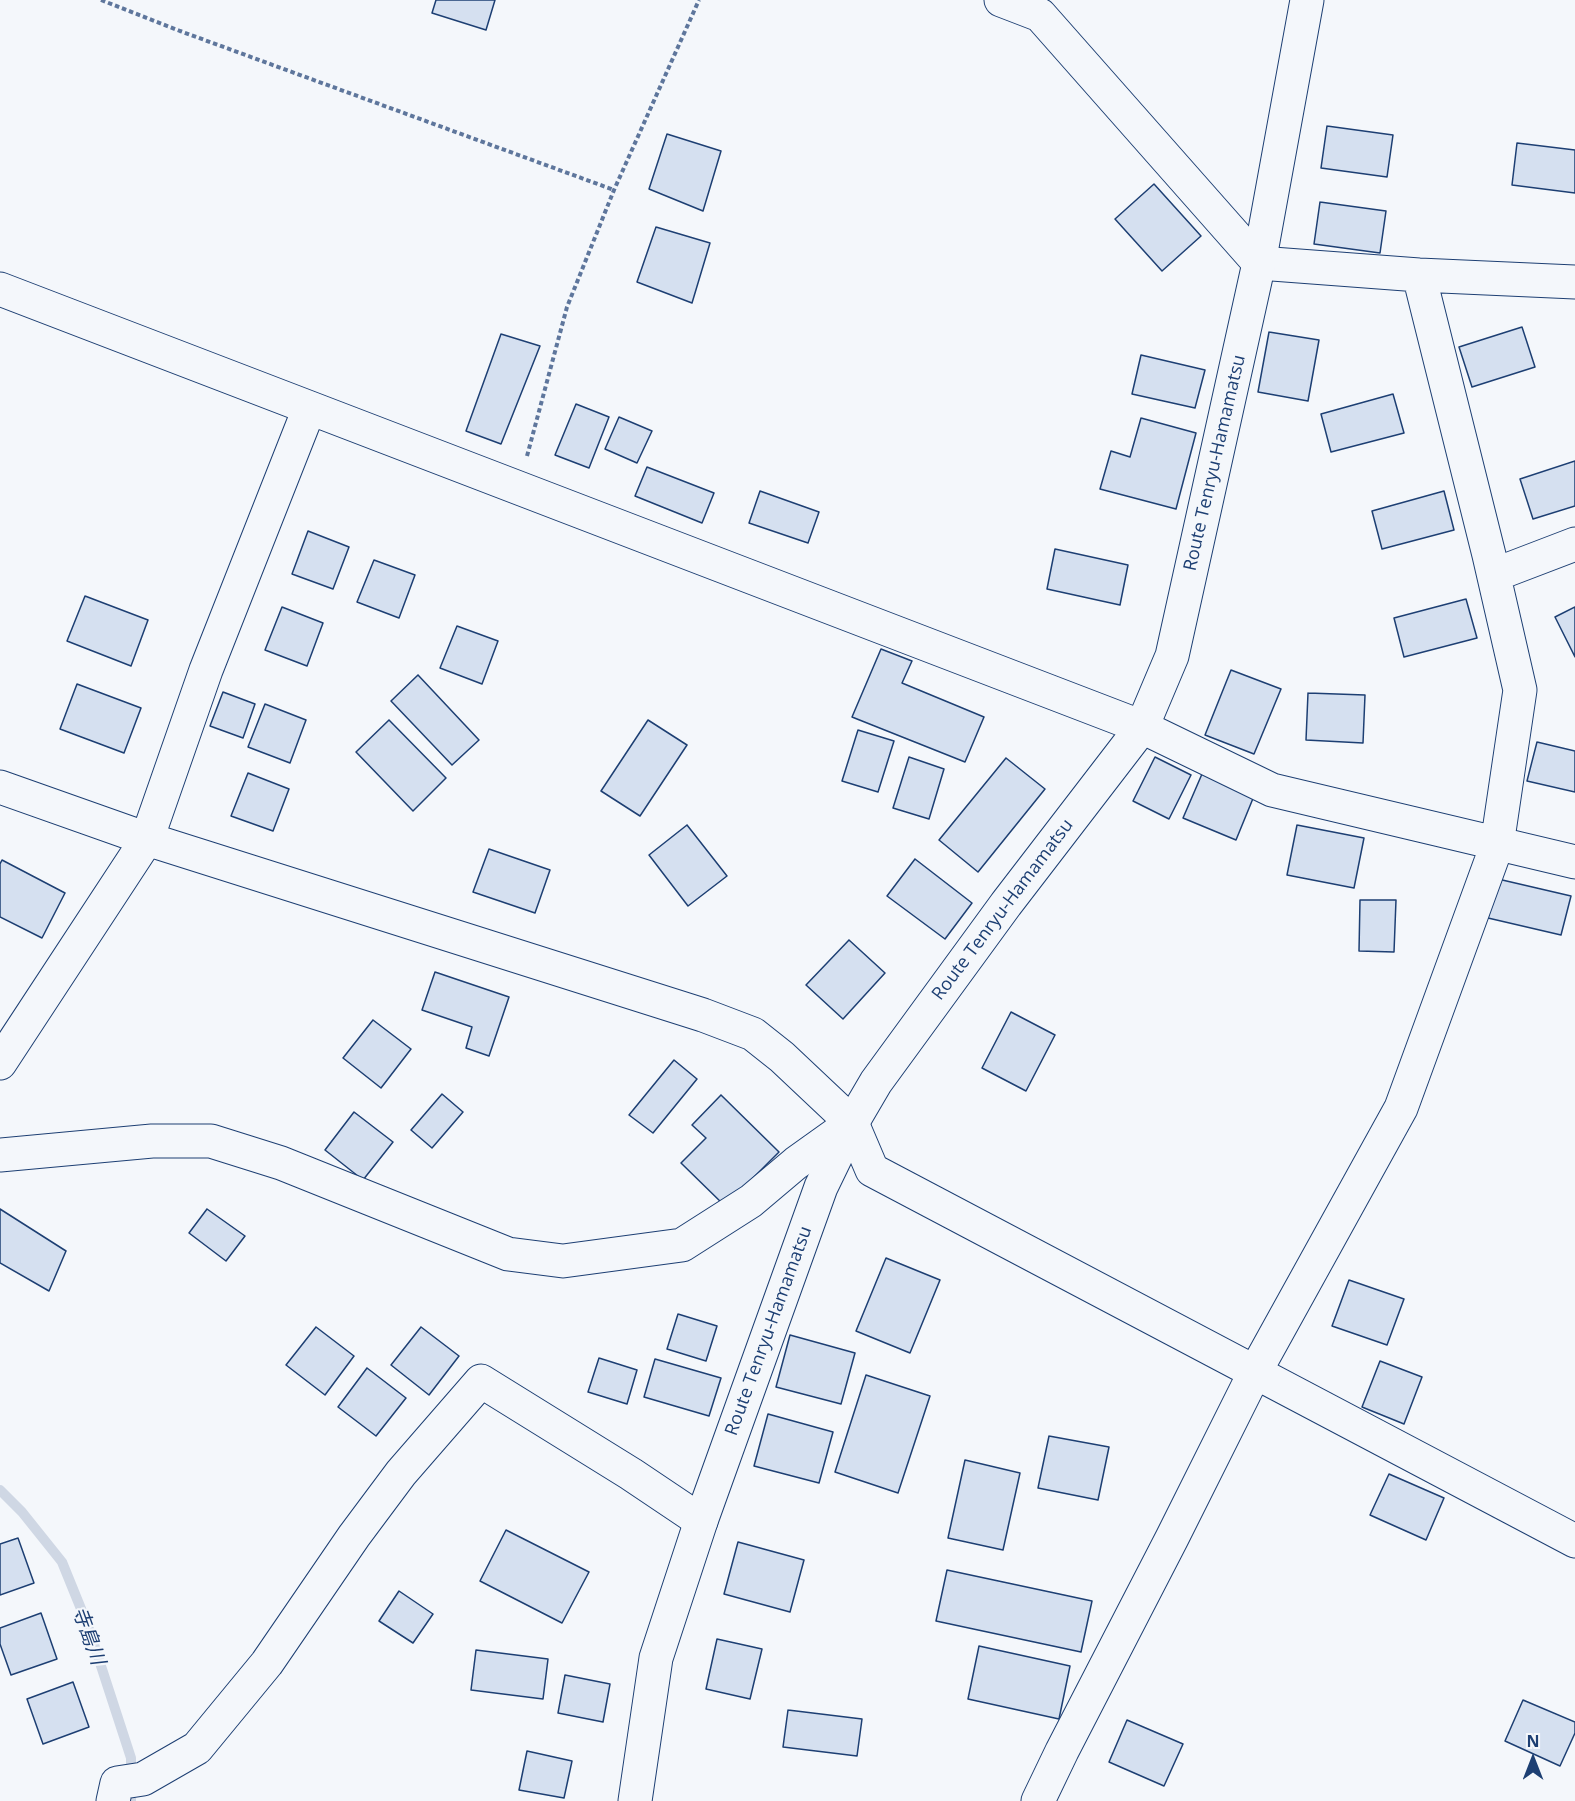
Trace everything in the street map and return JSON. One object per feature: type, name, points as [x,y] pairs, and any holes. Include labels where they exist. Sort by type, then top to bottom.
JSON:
[{"type":"street","points":[[1001,0],[1040,15],[1259,263],[1419,275],[1575,282]]},
{"type":"street","name":"Route Tenryu-Hamamatsu","points":[[635,1801],[656,1658],[701,1521],[820,1187],[852,1123],[876,1082],[1005,904],[1142,727],[1172,656],[1259,263],[1307,0]]},
{"type":"street","points":[[1038,1801],[1255,1372],[1401,1108],[1497,845],[1520,690],[1494,574],[1419,275]]},
{"type":"street","points":[[0,289],[1142,727],[1272,790],[1575,862]]},
{"type":"street","points":[[0,1063],[147,839],[206,670],[309,409]]},
{"type":"street","points":[[1494,574],[1575,544]]},
{"type":"street","points":[[0,787],[147,839],[703,1015],[753,1034],[782,1057],[852,1123],[872,1170],[1575,1541]]},
{"type":"street","points":[[0,1155],[152,1141],[211,1141],[281,1163],[508,1254],[563,1261],[682,1245],[751,1201],[796,1163],[852,1123]]},
{"type":"street","points":[[124,1788],[197,1748],[267,1663],[354,1536],[401,1473],[481,1381],[631,1474],[701,1521]]},
{"type":"path","points":[[101,0],[614,189]]},
{"type":"path","points":[[518,488],[567,308],[614,189],[699,0]]},
{"type":"building","points":[[436,0],[495,0],[486,30],[432,13]]},
{"type":"building","points":[[1327,126],[1393,135],[1387,177],[1321,168]]},
{"type":"building","points":[[667,134],[721,151],[703,211],[649,189]]},
{"type":"building","points":[[1517,143],[1575,150],[1575,193],[1512,185]]},
{"type":"building","points":[[1154,184],[1201,236],[1162,271],[1115,219]]},
{"type":"building","points":[[1320,202],[1386,211],[1380,253],[1314,244]]},
{"type":"building","points":[[656,227],[710,243],[692,303],[637,282]]},
{"type":"building","points":[[1522,327],[1535,367],[1472,387],[1459,347]]},
{"type":"building","points":[[1269,332],[1319,340],[1308,401],[1258,392]]},
{"type":"building","points":[[501,334],[540,346],[501,444],[466,431]]},
{"type":"building","points":[[1141,355],[1205,370],[1195,408],[1132,394]]},
{"type":"building","points":[[1393,394],[1404,433],[1331,452],[1321,414]]},
{"type":"building","points":[[576,404],[609,417],[589,468],[555,455]]},
{"type":"building","points":[[619,417],[652,431],[637,463],[605,449]]},
{"type":"building","points":[[1141,418],[1196,433],[1176,509],[1100,489],[1111,451],[1130,457]]},
{"type":"building","points":[[1575,461],[1575,506],[1533,519],[1520,479]]},
{"type":"building","points":[[647,467],[714,493],[702,523],[635,496]]},
{"type":"building","points":[[760,491],[819,512],[808,543],[749,523]]},
{"type":"building","points":[[1444,491],[1454,530],[1382,549],[1372,511]]},
{"type":"building","points":[[308,531],[349,547],[333,589],[292,574]]},
{"type":"building","points":[[1055,549],[1128,565],[1120,605],[1047,589]]},
{"type":"building","points":[[374,560],[415,575],[399,618],[357,602]]},
{"type":"building","points":[[85,596],[148,620],[131,666],[67,641]]},
{"type":"building","points":[[1466,599],[1477,638],[1404,657],[1394,618]]},
{"type":"building","points":[[282,607],[323,623],[307,666],[265,650]]},
{"type":"building","points":[[1575,607],[1575,657],[1555,617]]},
{"type":"building","points":[[457,626],[498,641],[482,684],[440,668]]},
{"type":"building","points":[[881,649],[912,661],[902,683],[984,717],[965,762],[852,717]]},
{"type":"building","points":[[1231,670],[1281,689],[1254,754],[1205,735]]},
{"type":"building","points":[[418,675],[479,740],[452,765],[391,701]]},
{"type":"building","points":[[77,684],[141,708],[124,753],[60,729]]},
{"type":"building","points":[[223,692],[255,704],[243,738],[210,726]]},
{"type":"building","points":[[1308,693],[1365,695],[1363,743],[1306,740]]},
{"type":"building","points":[[265,704],[306,720],[290,763],[248,747]]},
{"type":"building","points":[[389,720],[446,778],[413,811],[356,752]]},
{"type":"building","points":[[648,720],[687,745],[640,816],[601,791]]},
{"type":"building","points":[[858,730],[894,741],[878,792],[842,781]]},
{"type":"building","points":[[1537,742],[1575,751],[1575,792],[1527,781]]},
{"type":"building","points":[[909,757],[944,769],[929,819],[893,808]]},
{"type":"building","points":[[1155,757],[1191,775],[1169,819],[1133,801]]},
{"type":"building","points":[[1006,758],[1045,789],[978,872],[939,840]]},
{"type":"building","points":[[248,773],[289,789],[273,831],[231,816]]},
{"type":"building","points":[[1202,774],[1254,796],[1236,840],[1183,818]]},
{"type":"building","points":[[687,825],[727,876],[688,906],[649,855]]},
{"type":"building","points":[[1297,825],[1364,838],[1354,888],[1287,875]]},
{"type":"building","points":[[489,849],[550,870],[535,913],[473,892]]},
{"type":"building","points":[[915,859],[972,903],[945,939],[887,896]]},
{"type":"building","points":[[2,860],[65,893],[42,938],[0,917],[0,864]]},
{"type":"building","points":[[1498,879],[1571,896],[1561,935],[1488,918]]},
{"type":"building","points":[[1360,900],[1396,900],[1394,952],[1359,951]]},
{"type":"building","points":[[849,940],[885,973],[843,1019],[806,985]]},
{"type":"building","points":[[435,972],[509,997],[489,1056],[466,1048],[472,1027],[422,1010]]},
{"type":"building","points":[[1011,1012],[1055,1035],[1026,1091],[982,1068]]},
{"type":"building","points":[[373,1020],[411,1049],[381,1088],[343,1058]]},
{"type":"building","points":[[674,1060],[697,1079],[653,1133],[629,1115]]},
{"type":"building","points":[[442,1094],[463,1112],[432,1148],[411,1130]]},
{"type":"building","points":[[721,1095],[779,1152],[725,1206],[681,1163],[706,1138],[692,1125]]},
{"type":"building","points":[[354,1112],[393,1142],[363,1180],[325,1150]]},
{"type":"building","points":[[0,1209],[66,1251],[49,1291],[0,1263]]},
{"type":"building","points":[[207,1209],[245,1236],[226,1261],[189,1233]]},
{"type":"building","points":[[886,1258],[940,1280],[910,1353],[856,1331]]},
{"type":"building","points":[[1349,1280],[1404,1299],[1387,1345],[1332,1326]]},
{"type":"building","points":[[678,1314],[717,1326],[706,1361],[667,1349]]},
{"type":"building","points":[[316,1327],[354,1356],[325,1395],[286,1365]]},
{"type":"building","points":[[421,1327],[459,1356],[429,1395],[391,1365]]},
{"type":"building","points":[[790,1335],[855,1353],[841,1404],[776,1387]]},
{"type":"building","points":[[599,1358],[637,1370],[627,1404],[588,1392]]},
{"type":"building","points":[[655,1359],[721,1378],[709,1416],[644,1397]]},
{"type":"building","points":[[1380,1361],[1422,1377],[1404,1424],[1362,1407]]},
{"type":"building","points":[[367,1368],[406,1398],[376,1436],[338,1407]]},
{"type":"building","points":[[866,1375],[930,1396],[898,1493],[835,1472]]},
{"type":"building","points":[[768,1414],[833,1432],[819,1483],[754,1466]]},
{"type":"building","points":[[1049,1436],[1109,1447],[1098,1500],[1038,1488]]},
{"type":"building","points":[[965,1460],[1020,1473],[1003,1550],[948,1538]]},
{"type":"building","points":[[1389,1474],[1444,1498],[1426,1540],[1370,1515]]},
{"type":"building","points":[[506,1530],[589,1572],[562,1623],[480,1581]]},
{"type":"building","points":[[18,1538],[34,1583],[0,1595],[0,1544]]},
{"type":"building","points":[[738,1542],[804,1560],[790,1612],[724,1594]]},
{"type":"building","points":[[947,1570],[1092,1601],[1081,1652],[936,1621]]},
{"type":"building","points":[[399,1591],[433,1614],[413,1643],[379,1621]]},
{"type":"building","points":[[41,1613],[57,1659],[11,1675],[0,1644],[0,1628]]},
{"type":"building","points":[[717,1639],[762,1649],[750,1699],[706,1689]]},
{"type":"building","points":[[979,1646],[1070,1666],[1059,1719],[968,1699]]},
{"type":"building","points":[[476,1650],[548,1659],[543,1699],[471,1690]]},
{"type":"building","points":[[565,1675],[610,1684],[603,1722],[558,1713]]},
{"type":"building","points":[[73,1682],[89,1727],[43,1744],[27,1699]]},
{"type":"building","points":[[1523,1700],[1575,1722],[1575,1733],[1560,1766],[1505,1741]]},
{"type":"building","points":[[788,1710],[862,1719],[857,1756],[783,1747]]},
{"type":"building","points":[[1127,1720],[1183,1744],[1164,1786],[1109,1762]]},
{"type":"building","points":[[527,1751],[572,1761],[564,1798],[519,1790]]},
{"type":"waterway","name":"寺島川","points":[[0,1490],[22,1512],[62,1562],[88,1626],[131,1758],[131,1801]]}]
